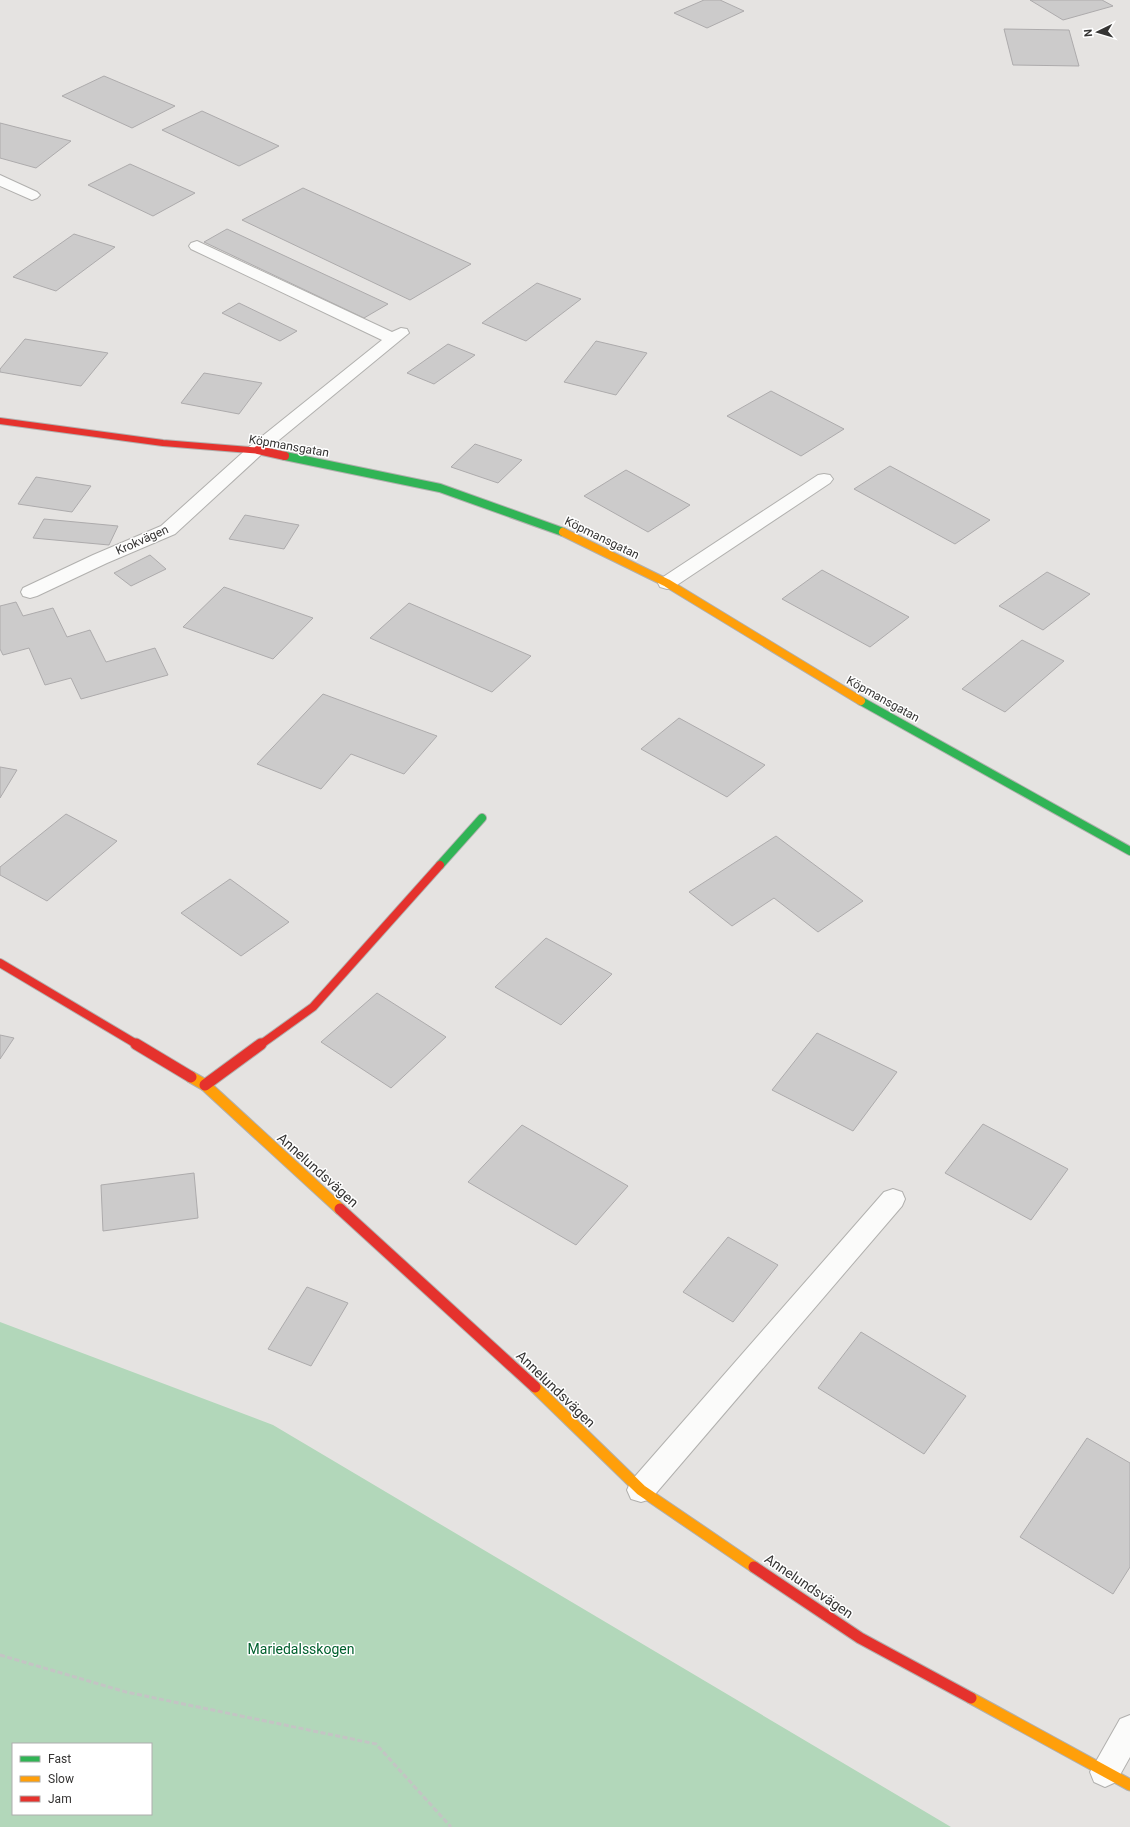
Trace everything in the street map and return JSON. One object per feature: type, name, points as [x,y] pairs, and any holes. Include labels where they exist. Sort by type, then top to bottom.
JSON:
[{"type":"street","points":[[0,180],[32,196]]},
{"type":"street","name":"Krokvägen","points":[[30,592],[100,559],[168,530],[256,450],[397,336],[197,246]]},
{"type":"street","name":"Köpmansgatan","points":[[0,421],[163,443],[256,450],[440,488],[561,531],[667,583],[835,687],[1130,852]]},
{"type":"street","points":[[667,583],[824,479]]},
{"type":"street","points":[[204,1085],[313,1007],[482,818]]},
{"type":"street","name":"Annelundsvägen","points":[[0,963],[204,1085],[538,1390],[641,1490],[860,1638],[1117,1779]]},
{"type":"street","points":[[641,1490],[893,1199]]},
{"type":"street","points":[[1117,1779],[1130,1729]]},
{"type":"path","points":[[0,1655],[126,1692],[376,1744],[451,1827]]},
{"type":"green space","name":"Mariedalsskogen","points":[[0,1322],[273,1425],[951,1827],[0,1827]]},
{"type":"building","points":[[704,0],[720,0],[744,11],[707,28],[674,13]]},
{"type":"building","points":[[1030,0],[1102,0],[1113,6],[1063,20]]},
{"type":"building","points":[[1004,29],[1069,30],[1079,66],[1013,65]]},
{"type":"building","points":[[104,76],[175,106],[132,128],[62,96]]},
{"type":"building","points":[[202,111],[279,146],[239,166],[162,130]]},
{"type":"building","points":[[0,123],[71,141],[36,168],[0,158]]},
{"type":"building","points":[[130,164],[195,193],[153,216],[88,185]]},
{"type":"building","points":[[303,188],[471,264],[410,300],[242,220]]},
{"type":"building","points":[[227,229],[388,304],[364,318],[204,242]]},
{"type":"building","points":[[74,234],[115,247],[56,291],[13,277]]},
{"type":"building","points":[[537,283],[581,299],[526,341],[482,323]]},
{"type":"building","points":[[239,303],[297,331],[280,341],[222,313]]},
{"type":"building","points":[[25,339],[108,353],[81,386],[0,372],[0,369]]},
{"type":"building","points":[[596,341],[647,353],[616,395],[564,382]]},
{"type":"building","points":[[448,344],[475,355],[434,384],[407,373]]},
{"type":"building","points":[[204,373],[262,383],[239,414],[181,403]]},
{"type":"building","points":[[771,391],[844,429],[801,456],[727,416]]},
{"type":"building","points":[[475,444],[522,460],[498,483],[451,467]]},
{"type":"building","points":[[890,466],[990,520],[955,544],[854,489]]},
{"type":"building","points":[[626,470],[690,505],[648,532],[584,496]]},
{"type":"building","points":[[36,477],[91,486],[72,512],[18,504]]},
{"type":"building","points":[[245,515],[299,525],[284,549],[229,539]]},
{"type":"building","points":[[44,519],[118,526],[109,545],[33,538]]},
{"type":"building","points":[[150,555],[166,569],[131,586],[114,573]]},
{"type":"building","points":[[822,570],[909,617],[870,647],[782,599]]},
{"type":"building","points":[[1047,572],[1090,594],[1043,630],[999,606]]},
{"type":"building","points":[[224,587],[313,618],[273,659],[183,627]]},
{"type":"building","points":[[16,602],[23,616],[53,608],[67,637],[90,630],[106,662],[155,648],[168,675],[81,699],[71,678],[45,685],[29,648],[3,655],[0,649],[0,606]]},
{"type":"building","points":[[409,603],[531,656],[492,692],[370,638]]},
{"type":"building","points":[[1022,640],[1064,661],[1005,712],[962,689]]},
{"type":"building","points":[[323,694],[437,736],[404,774],[351,754],[321,789],[257,764]]},
{"type":"building","points":[[679,718],[765,765],[727,797],[641,749]]},
{"type":"building","points":[[0,767],[17,770],[0,798]]},
{"type":"building","points":[[66,814],[117,841],[47,901],[0,875],[0,867]]},
{"type":"building","points":[[776,836],[863,901],[818,932],[774,898],[732,926],[689,892]]},
{"type":"building","points":[[230,879],[289,922],[241,956],[181,913]]},
{"type":"building","points":[[546,938],[612,974],[561,1025],[495,987]]},
{"type":"building","points":[[377,993],[446,1037],[391,1088],[321,1042]]},
{"type":"building","points":[[817,1033],[897,1072],[853,1131],[772,1090]]},
{"type":"building","points":[[0,1035],[14,1038],[0,1059]]},
{"type":"building","points":[[983,1124],[1068,1169],[1031,1220],[945,1173]]},
{"type":"building","points":[[522,1125],[628,1186],[576,1245],[468,1182]]},
{"type":"building","points":[[194,1173],[198,1218],[103,1231],[101,1185]]},
{"type":"building","points":[[728,1237],[778,1265],[733,1322],[683,1292]]},
{"type":"building","points":[[307,1287],[348,1303],[311,1366],[268,1349]]},
{"type":"building","points":[[861,1332],[966,1396],[924,1454],[818,1388]]},
{"type":"building","points":[[1087,1438],[1130,1463],[1130,1567],[1113,1594],[1020,1537]]},
{"type":"traffic: fast","points":[[285,456],[440,488],[563,532]]},
{"type":"traffic: fast","points":[[861,701],[1130,851]]},
{"type":"traffic: fast","points":[[440,865],[482,818]]},
{"type":"traffic: slow","points":[[563,532],[667,583],[861,701]]},
{"type":"traffic: slow","points":[[191,1077],[205,1085],[340,1209]]},
{"type":"traffic: slow","points":[[535,1387],[641,1490],[754,1567]]},
{"type":"traffic: slow","points":[[971,1698],[1130,1785]]},
{"type":"traffic: jam","points":[[0,421],[163,443],[256,450],[285,456]]},
{"type":"traffic: jam","points":[[205,1085],[313,1007],[440,865]]},
{"type":"traffic: jam","points":[[0,963],[191,1077]]},
{"type":"traffic: jam","points":[[340,1209],[535,1387]]},
{"type":"traffic: jam","points":[[754,1567],[860,1638],[971,1698]]}]
